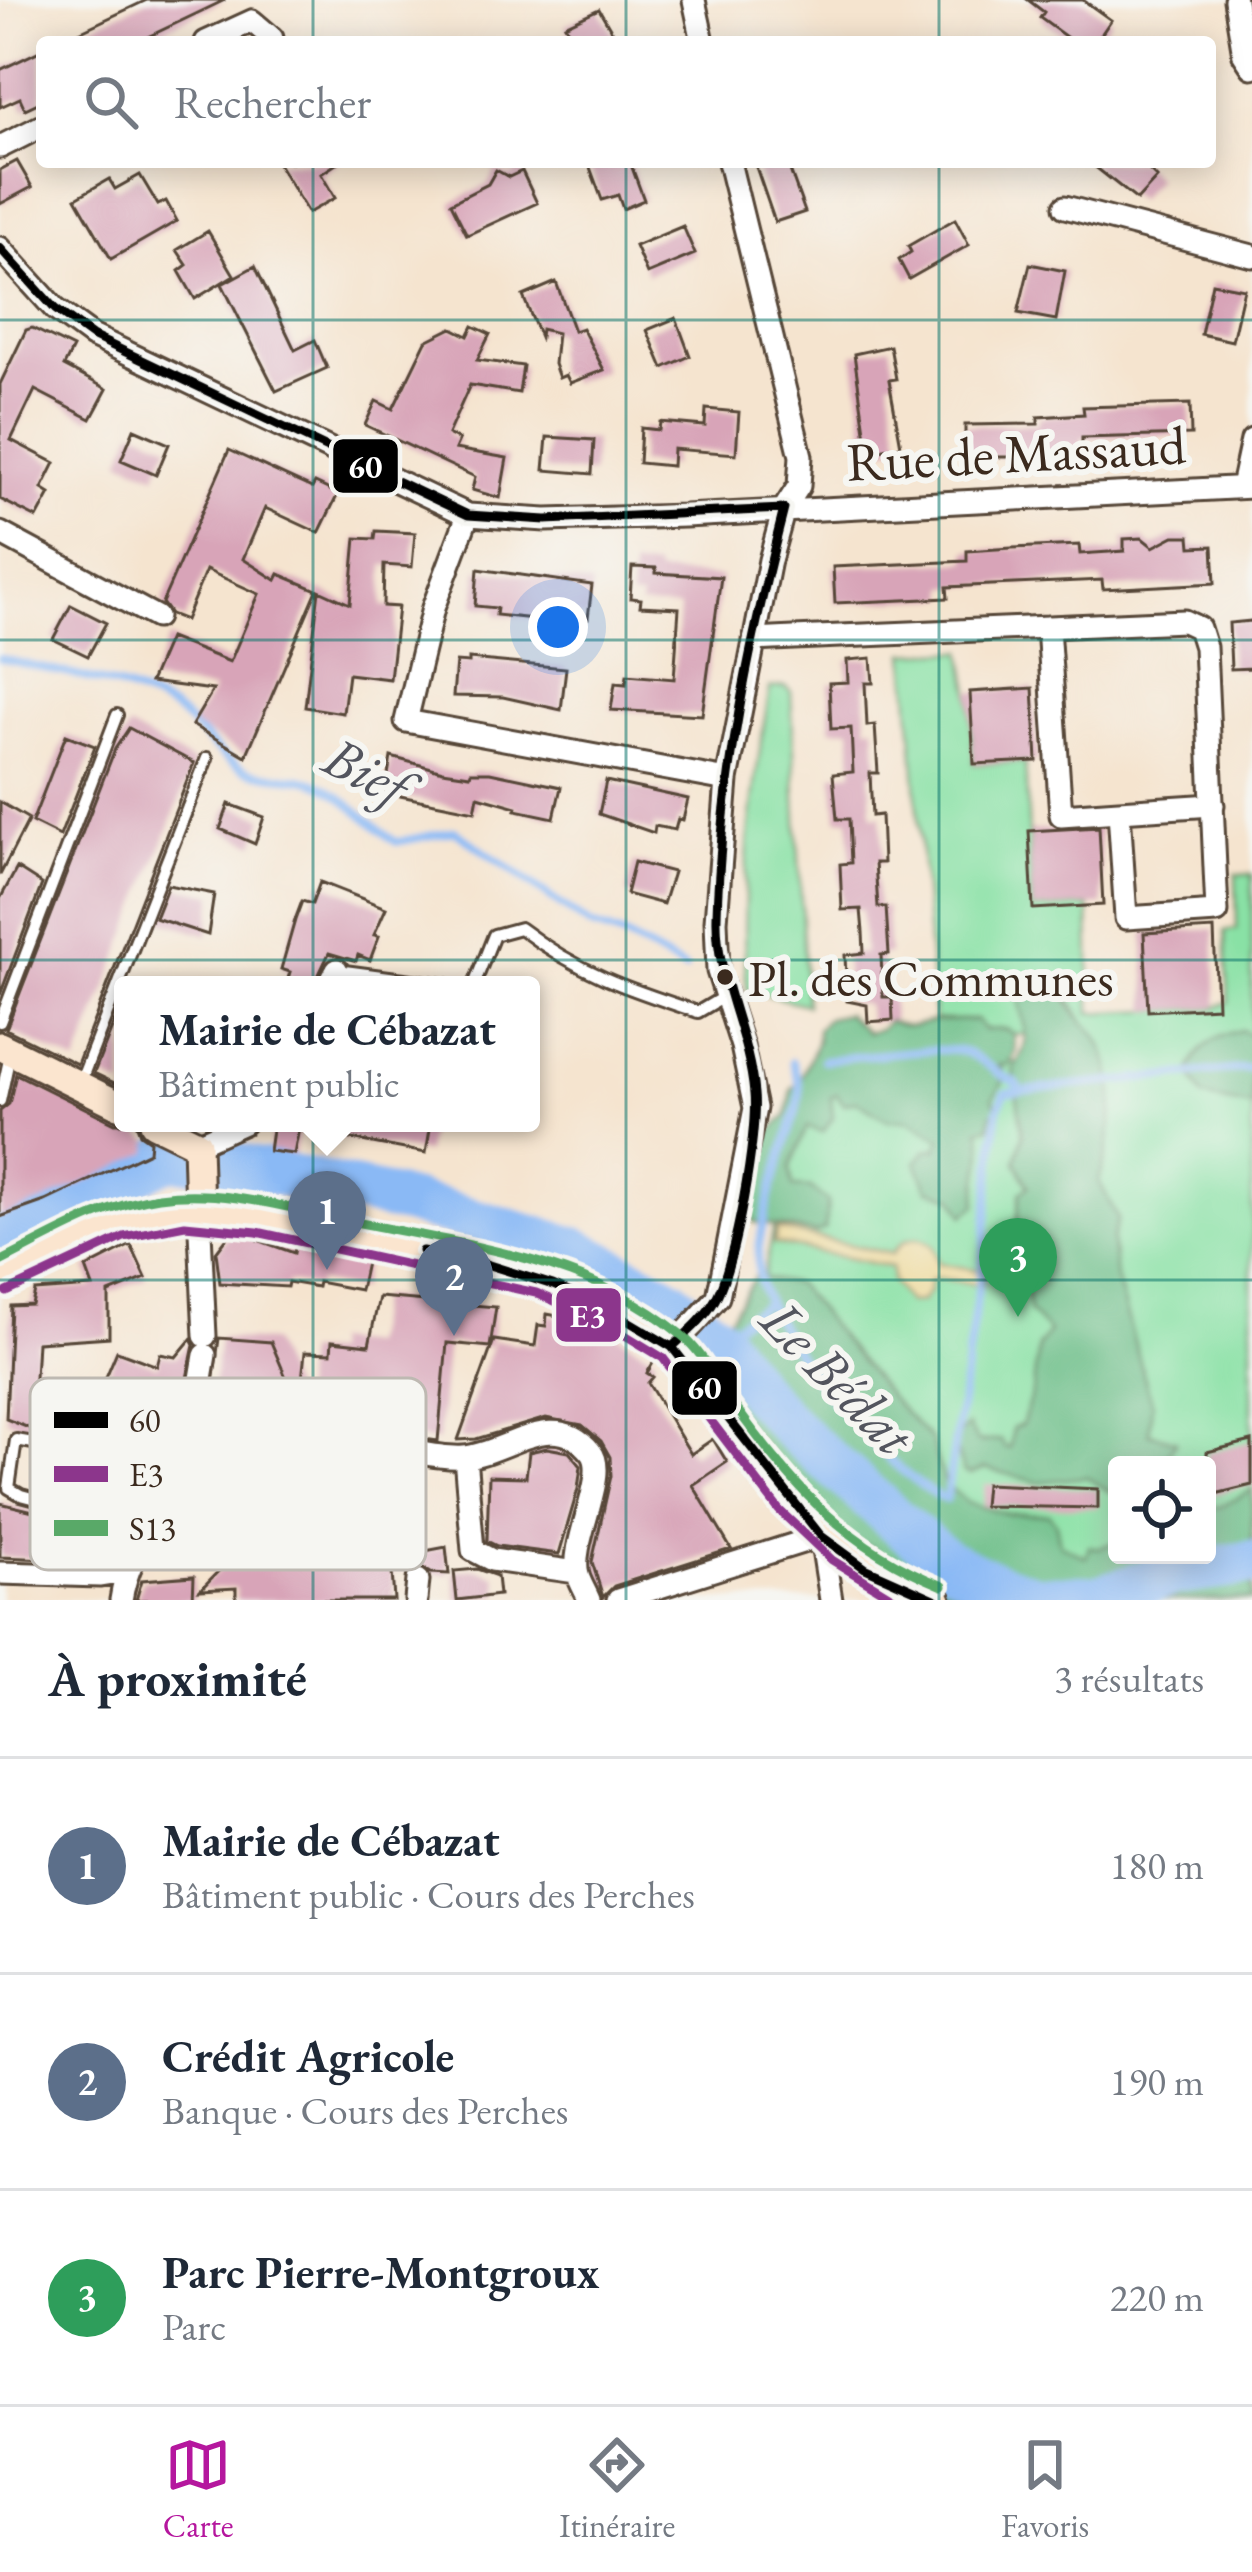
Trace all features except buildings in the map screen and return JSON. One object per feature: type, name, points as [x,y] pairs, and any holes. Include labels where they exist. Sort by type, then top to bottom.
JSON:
[{"type":"street","points":[[694,0],[702,36]]},
{"type":"street","points":[[1235,0],[1244,55],[1252,67]]},
{"type":"street","points":[[219,36],[252,21],[270,36]]},
{"type":"street","points":[[0,147],[36,129]]},
{"type":"street","points":[[679,1341],[718,1297],[755,1108],[718,970],[716,921],[727,780],[784,508],[800,485],[801,456],[730,168]]},
{"type":"street","points":[[1065,207],[1252,256]]},
{"type":"street","points":[[0,248],[55,309],[92,336],[468,515],[433,608],[406,721],[727,780]]},
{"type":"street","points":[[1247,487],[1252,440]]},
{"type":"street","name":"Rue de Massaud","points":[[468,515],[546,520],[1247,487]]},
{"type":"street","points":[[0,532],[156,616]]},
{"type":"street","points":[[754,640],[1184,621],[1199,628],[1205,647],[1217,912],[1126,918],[1119,812]]},
{"type":"street","points":[[1048,627],[1061,815],[1213,805]]},
{"type":"street","points":[[5,1049],[114,1104]]},
{"type":"street","points":[[172,1132],[196,1144]]},
{"type":"street","points":[[196,1144],[223,1132]]},
{"type":"street","points":[[196,1144],[205,1346],[200,1378]]},
{"type":"street","points":[[0,1279],[126,1222],[156,1213],[199,1210],[242,1214],[511,1269],[570,1288],[679,1341],[734,1430],[821,1536],[909,1595],[937,1600]]},
{"type":"street","points":[[426,1453],[465,1457],[545,1432],[574,1438],[593,1454],[598,1470],[584,1513],[576,1572],[590,1600]]},
{"type":"street","points":[[465,1457],[473,1550],[492,1560],[576,1572]]},
{"type":"street","points":[[618,1600],[821,1536]]},
{"type":"street","points":[[821,1536],[831,1600]]},
{"type":"street","points":[[0,1573],[100,1576],[125,1572],[121,1600]]},
{"type":"lane","points":[[0,1022],[117,715]]},
{"type":"lane","points":[[122,976],[207,758]]},
{"type":"lane","points":[[478,976],[494,935],[520,928],[551,952],[608,983],[698,1012],[728,994]]},
{"type":"lane","points":[[79,1086],[114,996]]},
{"type":"lane","points":[[0,1101],[5,1049]]},
{"type":"lane","points":[[30,1442],[16,1440],[9,1488],[30,1497]]},
{"type":"green space","points":[[963,651],[974,764],[1025,762],[1033,909],[1089,906],[1091,1013],[1217,1007],[1229,1002],[1225,931],[1237,929],[1236,874],[1252,875],[1252,1600],[1016,1600],[763,1278],[787,1168],[820,1064],[975,1038],[1030,1072],[1110,1065],[1065,988],[1026,1023],[1026,1035],[984,1030],[967,1020],[934,1020],[906,653]]},
{"type":"green space","points":[[785,687],[791,692],[806,1005],[747,990],[744,914],[753,800],[770,688]]},
{"type":"green space","points":[[1052,974],[1076,1014],[1096,1035],[1110,1069],[1113,1107],[1099,1181],[1118,1219],[1112,1240],[1116,1278],[1152,1404],[1149,1433],[1176,1441],[1167,1456],[1108,1456],[1108,1490],[1086,1477],[1037,1482],[985,1468],[964,1472],[952,1441],[968,1426],[978,1442],[1001,1440],[1010,1448],[1013,1428],[1022,1425],[1033,1389],[1038,1347],[1049,1332],[1030,1312],[1015,1235],[1021,1192],[1029,1186],[1016,1162],[1023,1135],[1013,1069],[1026,1038],[1017,989],[1031,977]]},
{"type":"green space","points":[[846,1014],[867,1033],[888,1021],[910,1026],[977,1020],[984,1030],[1005,1029],[1014,1034],[1015,1053],[1009,1065],[999,1065],[1004,1072],[1002,1085],[993,1098],[998,1109],[991,1115],[990,1127],[980,1129],[983,1148],[977,1205],[964,1215],[954,1197],[928,1189],[917,1162],[926,1150],[937,1149],[941,1139],[909,1120],[888,1120],[856,1101],[843,1104],[837,1094],[831,1097],[833,1118],[823,1132],[807,1127],[790,1169],[793,1187],[811,1188],[828,1202],[825,1229],[816,1233],[753,1222],[751,1209],[765,1136],[787,1116],[792,1089],[817,1041],[817,1029],[827,1018]]},
{"type":"green space","points":[[1241,1030],[1252,1035],[1252,1107],[1203,1097],[1190,1072],[1209,1044]]},
{"type":"green space","points":[[755,1276],[796,1284],[931,1440],[944,1482],[967,1503],[1008,1514],[1049,1514],[1060,1544],[1086,1557],[1089,1546],[1108,1545],[1108,1564],[1216,1564],[1216,1507],[1252,1490],[1252,1600],[977,1600],[905,1576],[872,1548],[851,1541],[801,1492],[684,1349],[698,1333],[726,1323]]},
{"type":"sand","points":[[777,1229],[892,1254],[905,1241],[922,1240],[933,1247],[938,1263],[984,1271],[983,1285],[937,1278],[929,1281],[921,1302],[908,1303],[892,1282],[891,1267],[774,1243]]},
{"type":"waterway","name":"Bief","points":[[0,658],[151,698],[180,715],[238,766],[324,786],[396,842],[455,831],[591,926],[623,936],[685,969]]},
{"type":"waterway","points":[[823,1060],[955,1051],[980,1060],[1016,1082],[1021,1091],[1252,1068]]},
{"type":"waterway","name":"Bief","points":[[792,1062],[800,1094],[761,1235],[758,1268],[764,1294],[803,1362],[863,1433],[922,1486],[946,1499],[984,1251],[998,1109],[1005,1093],[1021,1091]]},
{"type":"waterway","name":"Le Bédat","points":[[0,1240],[167,1158],[207,1159],[412,1203],[577,1250],[671,1300],[718,1337],[791,1428],[901,1525],[947,1562],[997,1585],[1038,1597],[1098,1598],[1172,1574],[1252,1563]]},
{"type":"waterway","points":[[718,1337],[767,1302]]},
{"type":"transit line","name":"60","points":[[0,248],[55,309],[92,336],[468,515],[546,520],[784,509]]},
{"type":"transit line","name":"60","points":[[672,1347],[706,1313],[723,1283],[749,1168],[754,1094],[721,961],[717,915],[724,812],[739,710],[784,509]]},
{"type":"transit line","name":"S13","points":[[0,1262],[117,1207],[159,1197],[208,1195],[440,1239],[566,1271],[644,1308],[679,1333],[778,1463],[825,1512],[878,1553],[943,1586]]},
{"type":"transit line","name":"E3","points":[[7,1292],[124,1237],[185,1225],[257,1232],[536,1293],[602,1321],[663,1358],[779,1510],[832,1560],[897,1600]]},
{"type":"transit line","name":"60","points":[[422,1251],[553,1285],[613,1312],[672,1347],[821,1536],[865,1568],[937,1600]]},
{"type":"place","name":"Pl. des Communes","points":[[725,977]]},
{"type":"place","name":"Mairie de Cébazat","points":[[327,1270]]},
{"type":"place","name":"Parc Pierre-Montgroux","points":[[1018,1317]]},
{"type":"place","name":"Crédit Agricole","points":[[454,1336]]}]
